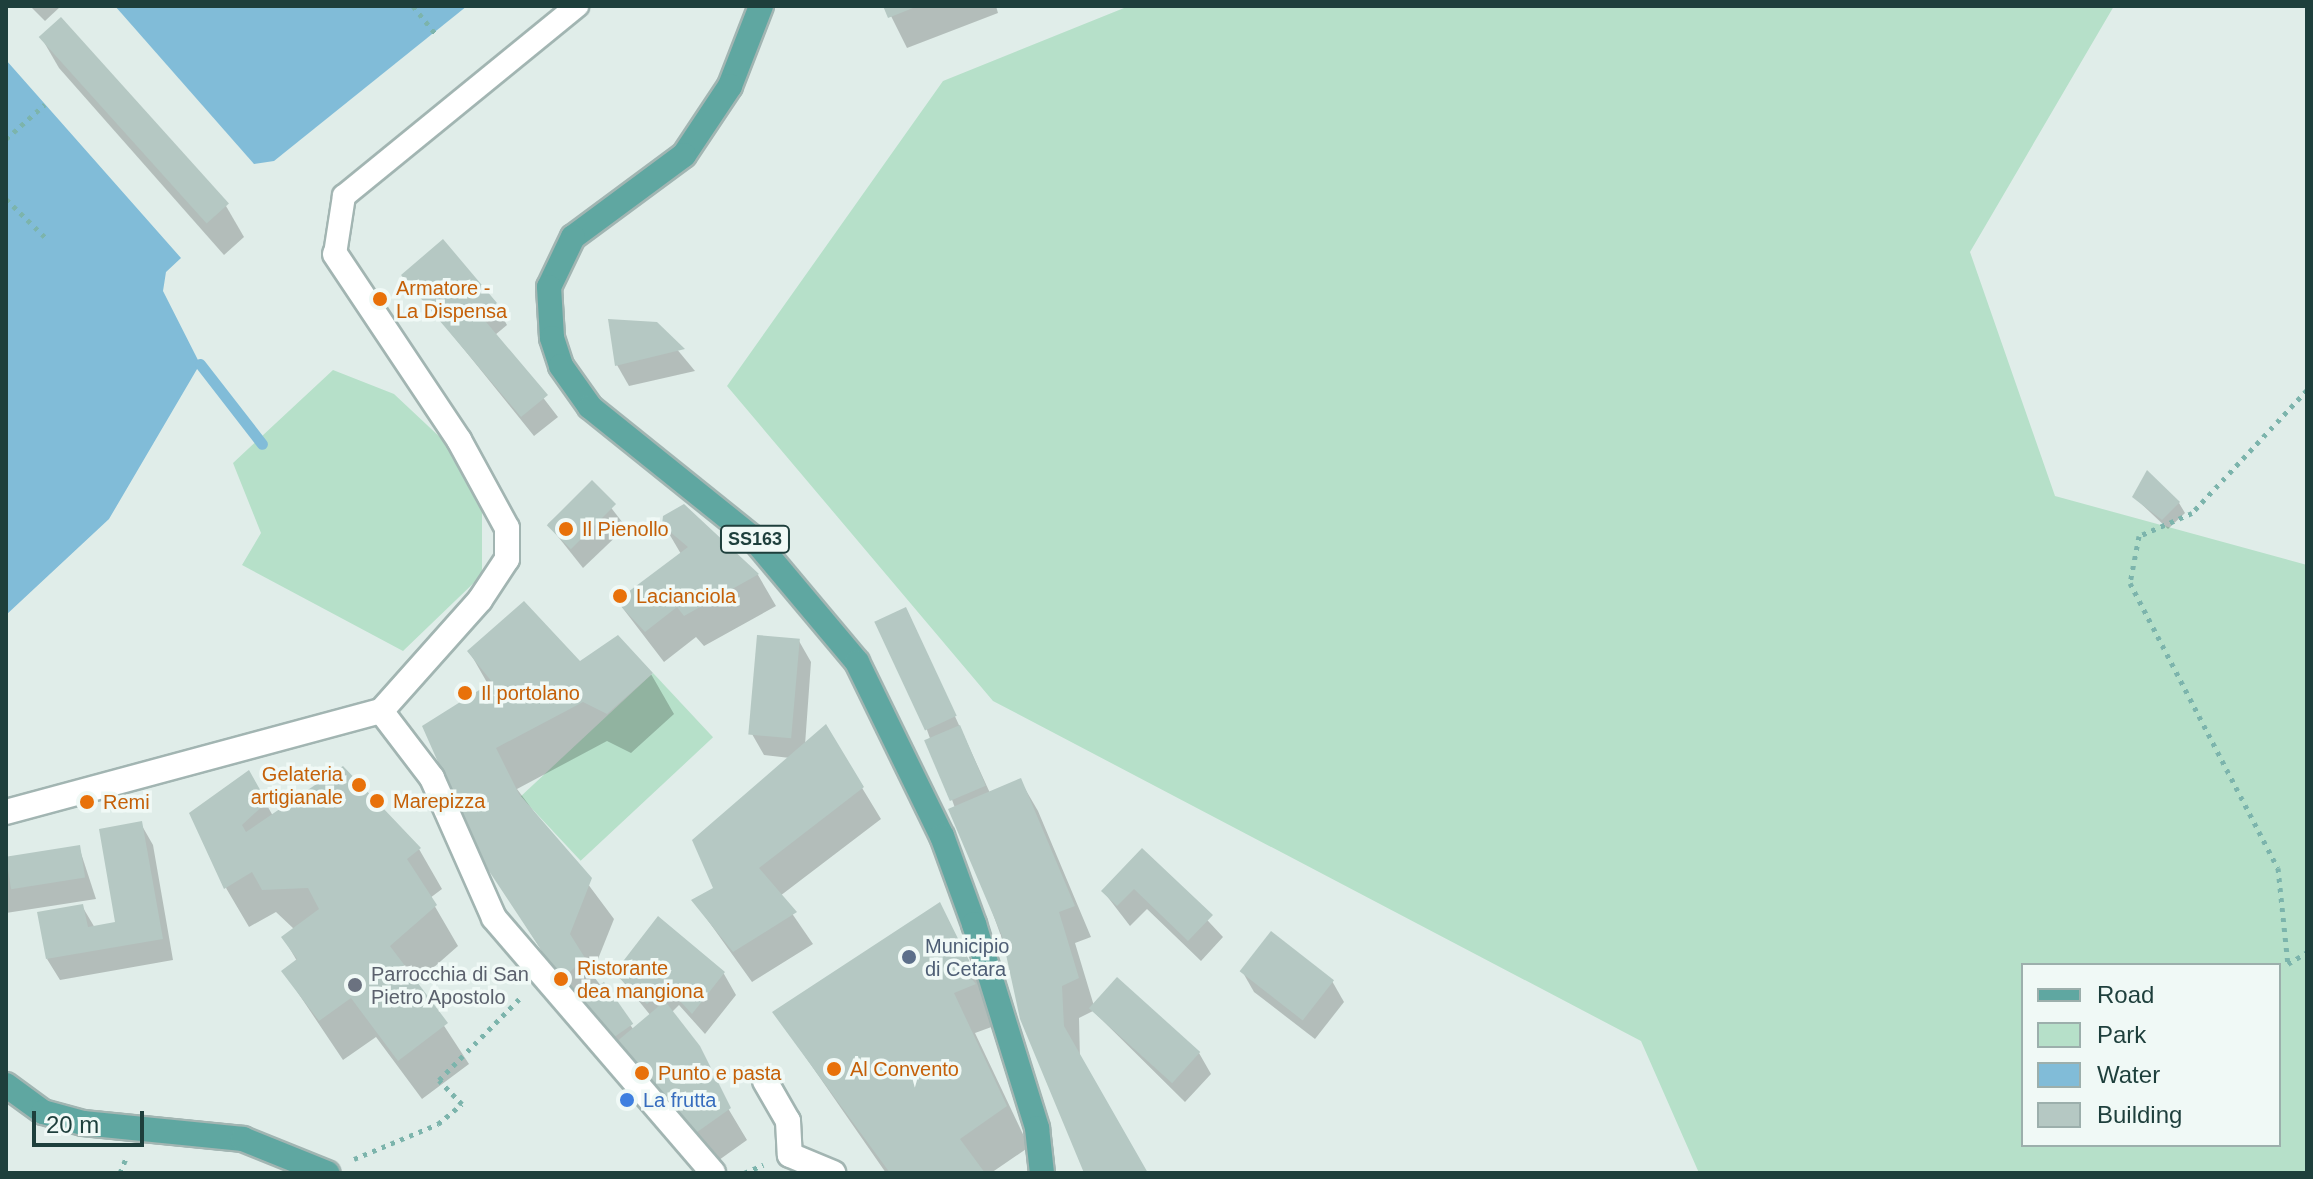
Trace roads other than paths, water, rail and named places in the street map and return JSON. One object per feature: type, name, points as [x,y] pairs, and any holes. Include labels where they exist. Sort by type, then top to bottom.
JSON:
[{"type":"main road","name":"SS163","points":[[761,6],[730,86],[694,143],[573,237],[549,287],[552,338],[561,366],[590,407],[753,538],[857,662],[942,836],[974,924],[1037,1128],[1042,1173]]},
{"type":"main road","points":[[6,1085],[43,1112],[83,1123],[243,1139],[326,1172]]},
{"type":"street","points":[[6,812],[381,711],[480,600],[507,559],[507,528],[459,440],[335,254]]},
{"type":"street","points":[[381,711],[432,778],[494,918],[713,1173]]},
{"type":"street","points":[[765,1081],[788,1121],[790,1155],[833,1173]]},
{"type":"lane","points":[[335,254],[344,196],[577,6]]},
{"type":"water","points":[[115,6],[467,6],[274,161],[254,164]]},
{"type":"water","points":[[6,60],[181,258],[166,272],[163,291],[200,364],[109,519],[6,615]]},
{"type":"waterway","points":[[200,364],[262,444]]},
{"type":"place","name":"Armatore - La Dispensa","points":[[380,299]]},
{"type":"place","name":"Il Pienollo","points":[[566,529]]},
{"type":"place","name":"Lacianciola","points":[[620,596]]},
{"type":"place","name":"Il portolano","points":[[465,693]]},
{"type":"place","name":"Gelateria artigianale","points":[[359,785]]},
{"type":"place","name":"Marepizza","points":[[377,801]]},
{"type":"place","name":"Remi","points":[[87,802]]},
{"type":"place","name":"Municipio di Cetara","points":[[909,957]]},
{"type":"place","name":"Ristorante dea mangiona","points":[[561,979]]},
{"type":"place","name":"Parrocchia di San Pietro Apostolo","points":[[355,985]]},
{"type":"place","name":"Al Convento","points":[[834,1069]]},
{"type":"place","name":"Punto e pasta","points":[[642,1073]]},
{"type":"place","name":"La frutta","points":[[627,1100]]}]
